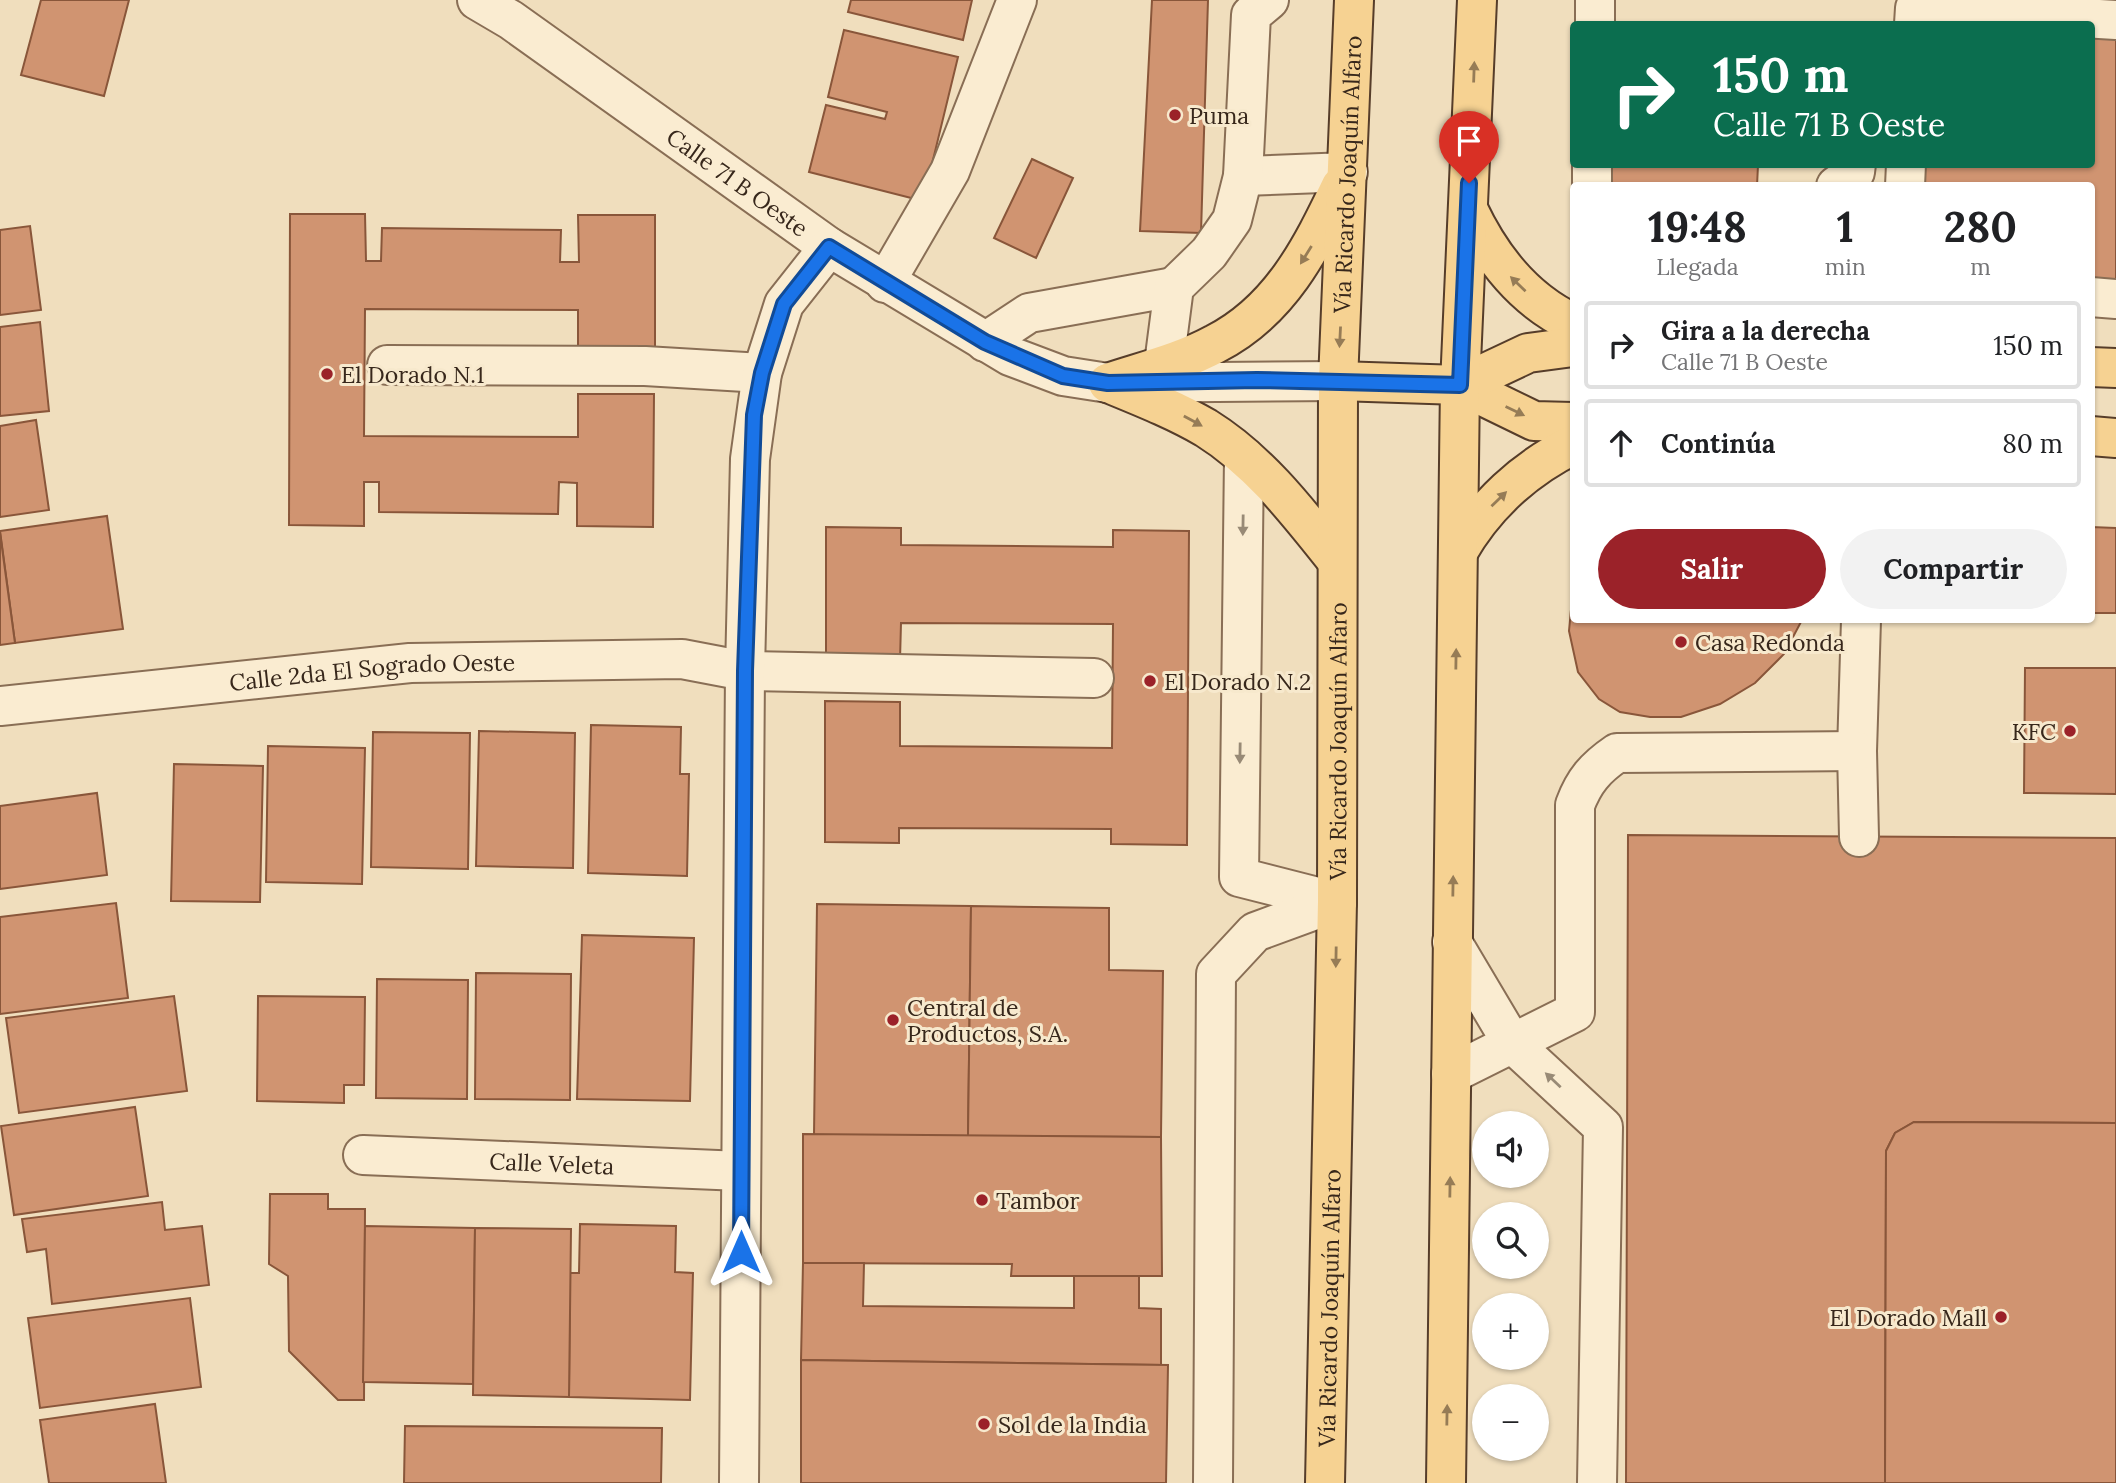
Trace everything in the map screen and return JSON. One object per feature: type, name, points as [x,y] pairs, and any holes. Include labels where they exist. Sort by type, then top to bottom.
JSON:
[{"type":"main road","name":"Vía Ricardo Joaquín Alfaro","points":[[1325,1483],[1337,902],[1338,382],[1354,0]]},
{"type":"main road","points":[[1446,1483],[1460,385],[1477,0]]},
{"type":"main road","points":[[1108,383],[1216,344],[1269,304],[1311,249],[1348,172]]},
{"type":"main road","points":[[1468,209],[1488,246],[1512,279],[1545,306],[1570,321]]},
{"type":"main road","points":[[1460,385],[1528,353],[1570,347]]},
{"type":"main road","points":[[2095,367],[2116,369]]},
{"type":"main road","points":[[1338,382],[1460,385],[1534,421],[1570,422]]},
{"type":"main road","points":[[1108,383],[1185,417],[1244,457],[1279,491],[1337,561]]},
{"type":"main road","points":[[2095,436],[2116,438]]},
{"type":"main road","points":[[1458,552],[1471,529],[1504,494],[1542,463],[1570,447]]},
{"type":"street","name":"Calle 71 B Oeste","points":[[477,0],[510,20],[829,247],[985,342],[1063,376],[1108,383],[1338,382]]},
{"type":"street","points":[[886,283],[950,171],[1017,0]]},
{"type":"street","points":[[985,342],[1029,313],[1174,287],[1209,253],[1232,219],[1242,176],[1251,15],[1269,0]]},
{"type":"street","points":[[1595,0],[1595,21]]},
{"type":"street","points":[[1914,21],[1915,8],[2116,20]]},
{"type":"street","points":[[1841,182],[1855,172],[1856,168]]},
{"type":"street","points":[[1242,176],[1348,172]]},
{"type":"street","points":[[739,1483],[745,671],[751,459],[762,373],[784,304],[829,247]]},
{"type":"street","points":[[1164,364],[1174,287]]},
{"type":"street","points":[[2095,297],[2116,299]]},
{"type":"street","points":[[387,365],[645,366],[762,373]]},
{"type":"street","points":[[1244,457],[1239,877],[1337,902]]},
{"type":"street","points":[[1859,837],[1857,751],[1861,623]]},
{"type":"street","name":"Calle 2da El Sogrado Oeste","points":[[0,706],[410,663],[682,659],[745,671],[1094,678]]},
{"type":"street","points":[[1451,1074],[1574,1012],[1575,805],[1583,784],[1598,766],[1617,753],[1857,751]]},
{"type":"street","points":[[1213,1483],[1216,974],[1255,932],[1337,902]]},
{"type":"street","points":[[1452,942],[1512,1043],[1603,1127],[1597,1483]]},
{"type":"street","name":"Calle Veleta","points":[[363,1155],[741,1171]]},
{"type":"building","points":[[41,0],[129,0],[104,96],[21,75]]},
{"type":"building","points":[[851,0],[972,0],[963,40],[848,12]]},
{"type":"building","name":"Puma","points":[[1152,0],[1208,0],[1201,233],[1140,231]]},
{"type":"building","points":[[844,30],[958,57],[923,201],[809,172],[826,105],[885,119],[887,112],[828,97]]},
{"type":"building","points":[[2095,37],[2116,38],[2116,284],[2095,283],[2095,182],[1917,182],[1918,168],[2095,168]]},
{"type":"building","points":[[1032,159],[1073,178],[1036,258],[994,238]]},
{"type":"building","points":[[1608,168],[1758,168],[1757,182],[1607,182]]},
{"type":"building","name":"El Dorado N.1","points":[[290,214],[365,214],[366,261],[381,261],[382,228],[561,230],[560,262],[579,262],[578,215],[655,215],[655,354],[578,354],[578,310],[365,309],[364,436],[578,437],[578,394],[654,394],[653,527],[577,526],[577,483],[559,482],[558,514],[379,512],[379,482],[364,482],[364,526],[289,525]]},
{"type":"building","points":[[30,226],[41,310],[0,315],[0,230]]},
{"type":"building","points":[[40,322],[49,411],[0,416],[0,327]]},
{"type":"building","points":[[36,420],[49,510],[0,517],[0,426]]},
{"type":"building","points":[[107,516],[123,629],[15,643],[0,531]]},
{"type":"building","name":"El Dorado N.2","points":[[826,527],[901,528],[901,545],[1113,547],[1113,530],[1189,531],[1187,845],[1111,844],[1111,829],[899,828],[899,843],[825,842],[825,701],[900,702],[900,746],[1112,748],[1113,624],[901,623],[900,660],[826,660]]},
{"type":"building","points":[[2095,527],[2116,528],[2116,613],[2095,613]]},
{"type":"building","points":[[0,533],[15,643],[0,645]]},
{"type":"building","name":"Casa Redonda","points":[[1570,620],[1570,623],[1800,623],[1784,654],[1755,683],[1720,704],[1681,717],[1650,717],[1620,712],[1599,699],[1578,672],[1569,631]]},
{"type":"building","name":"KFC","points":[[2025,668],[2116,668],[2116,794],[2024,793]]},
{"type":"building","points":[[591,725],[681,727],[680,774],[689,774],[687,876],[588,873]]},
{"type":"building","points":[[479,731],[575,733],[573,868],[476,866]]},
{"type":"building","points":[[373,732],[470,733],[468,869],[371,867]]},
{"type":"building","points":[[268,746],[365,748],[362,884],[266,882]]},
{"type":"building","points":[[174,764],[263,766],[260,902],[171,901]]},
{"type":"building","points":[[97,793],[107,875],[0,889],[0,806]]},
{"type":"building","points":[[1628,835],[2116,838],[2116,1123],[1914,1122],[1895,1133],[1886,1151],[1885,1483],[1626,1483]]},
{"type":"building","points":[[116,903],[128,998],[0,1014],[0,917]]},
{"type":"building","name":"Central de Productos, S.A.","points":[[817,904],[971,906],[968,1136],[814,1135]]},
{"type":"building","points":[[971,906],[1109,908],[1109,970],[1163,971],[1161,1137],[968,1136]]},
{"type":"building","points":[[582,935],[694,938],[690,1101],[577,1099]]},
{"type":"building","points":[[476,973],[571,974],[570,1100],[475,1099]]},
{"type":"building","points":[[377,979],[468,980],[467,1099],[376,1098]]},
{"type":"building","points":[[174,996],[187,1091],[19,1113],[6,1018]]},
{"type":"building","points":[[258,996],[365,997],[364,1085],[344,1085],[344,1103],[257,1101]]},
{"type":"building","points":[[135,1107],[148,1196],[14,1215],[1,1126]]},
{"type":"building","name":"El Dorado Mall","points":[[1914,1122],[2116,1123],[2116,1483],[1885,1483],[1886,1151],[1895,1133]]},
{"type":"building","name":"Tambor","points":[[803,1134],[1161,1137],[1162,1276],[1011,1276],[1012,1264],[803,1263]]},
{"type":"building","points":[[270,1194],[328,1194],[328,1209],[365,1209],[364,1400],[338,1400],[289,1351],[288,1276],[269,1264]]},
{"type":"building","points":[[162,1202],[165,1230],[202,1226],[209,1285],[52,1304],[46,1249],[27,1252],[22,1219]]},
{"type":"building","points":[[580,1224],[676,1226],[675,1272],[693,1273],[690,1400],[569,1397],[570,1273],[579,1273]]},
{"type":"building","points":[[365,1226],[475,1228],[473,1384],[363,1382]]},
{"type":"building","points":[[475,1228],[571,1229],[569,1397],[473,1395]]},
{"type":"building","points":[[803,1263],[864,1263],[863,1306],[1074,1308],[1074,1276],[1139,1276],[1139,1308],[1161,1309],[1161,1365],[801,1360]]},
{"type":"building","points":[[190,1298],[201,1387],[40,1408],[28,1318]]},
{"type":"building","name":"Sol de la India","points":[[801,1360],[1168,1365],[1166,1483],[801,1483]]},
{"type":"building","points":[[155,1404],[166,1483],[49,1483],[40,1420]]},
{"type":"building","points":[[405,1426],[662,1428],[661,1483],[404,1483]]},
{"type":"place","name":"Puma","points":[[1175,115]]},
{"type":"place","name":"El Dorado N.1","points":[[327,374]]},
{"type":"place","name":"Casa Redonda","points":[[1681,642]]},
{"type":"place","name":"El Dorado N.2","points":[[1150,681]]},
{"type":"place","name":"KFC","points":[[2070,731]]},
{"type":"place","name":"Central de Productos, S.A.","points":[[893,1020]]},
{"type":"place","name":"Tambor","points":[[982,1200]]},
{"type":"place","name":"El Dorado Mall","points":[[2001,1317]]},
{"type":"place","name":"Sol de la India","points":[[984,1424]]},
{"type":"route","points":[[741,1252],[745,671],[751,459],[754,415],[762,373],[784,304],[829,247],[985,342],[1063,376],[1108,383],[1257,380],[1460,385],[1469,183]]}]
